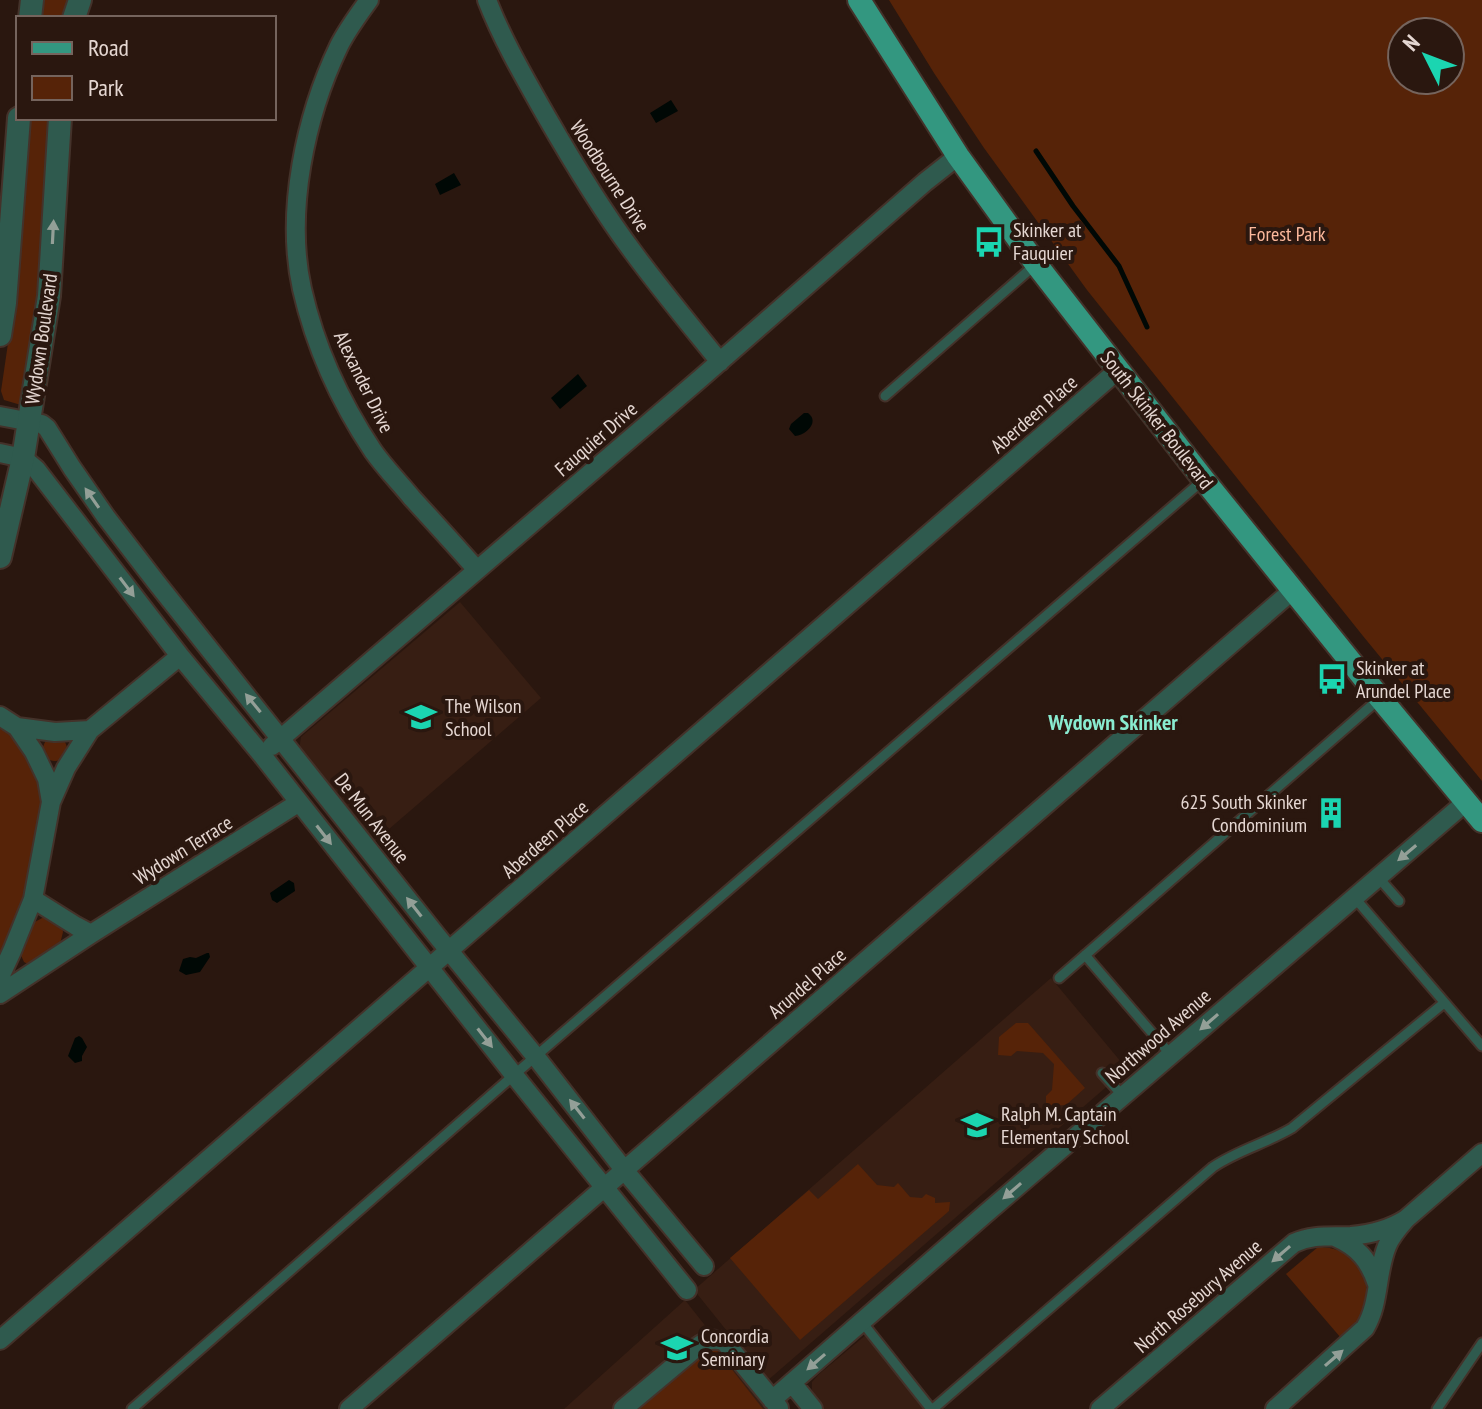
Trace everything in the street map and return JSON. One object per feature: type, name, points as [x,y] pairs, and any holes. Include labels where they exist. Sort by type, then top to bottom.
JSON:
[{"type":"main road","name":"South Skinker Boulevard","points":[[859,0],[958,156],[1036,264],[1204,480],[1482,821]]},
{"type":"street","name":"Alexander Drive","points":[[369,0],[340,46],[314,108],[296,212],[302,289],[335,381],[374,451],[389,472],[477,570]]},
{"type":"street","name":"Woodbourne Drive","points":[[487,0],[530,88],[602,208],[641,263],[720,362]]},
{"type":"street","name":"Wydown Boulevard","points":[[0,335],[19,120]]},
{"type":"street","name":"Wydown Boulevard","points":[[0,557],[23,458],[49,296],[60,120]]},
{"type":"street","name":"Fauquier Drive","points":[[262,755],[958,156]]},
{"type":"street","name":"Aberdeen Place","points":[[0,1340],[1118,370]]},
{"type":"street","points":[[0,416],[29,421]]},
{"type":"street","name":"De Mun Avenue","points":[[29,421],[47,428],[106,517],[625,1171],[704,1266]]},
{"type":"street","points":[[0,453],[23,458],[36,469],[180,656],[687,1290]]},
{"type":"street","name":"Arundel Place","points":[[349,1409],[1293,590]]},
{"type":"street","points":[[0,977],[33,899],[51,802],[66,768],[90,730],[180,656]]},
{"type":"street","points":[[0,716],[17,727],[34,752],[47,779],[51,802]]},
{"type":"street","points":[[17,727],[55,732],[90,730]]},
{"type":"street","name":"Northwood Avenue","points":[[776,1404],[792,1383],[1466,802]]},
{"type":"street","name":"Wydown Terrace","points":[[0,994],[298,803]]},
{"type":"street","points":[[33,899],[91,934]]},
{"type":"street","points":[[1275,1409],[1365,1328],[1373,1314],[1387,1244],[1406,1219],[1482,1153]]},
{"type":"street","name":"North Rosebury Avenue","points":[[1100,1409],[1294,1243],[1314,1236],[1353,1236],[1378,1232],[1406,1219]]},
{"type":"street","points":[[1332,1236],[1362,1254],[1372,1268],[1378,1287]]},
{"type":"street","points":[[623,1409],[708,1339],[724,1341],[776,1404]]},
{"type":"street","points":[[792,1383],[813,1409]]},
{"type":"lane","points":[[885,396],[1036,264]]},
{"type":"lane","points":[[132,1409],[1204,480]]},
{"type":"lane","points":[[1059,978],[1380,698]]},
{"type":"lane","points":[[1378,877],[1399,901]]},
{"type":"lane","points":[[1354,897],[1482,1046]]},
{"type":"lane","points":[[1085,955],[1171,1055]]},
{"type":"lane","points":[[862,1322],[932,1409],[1213,1167],[1292,1128],[1444,1003]]},
{"type":"lane","points":[[1102,1073],[1123,1096]]},
{"type":"lane","points":[[1437,1409],[1482,1343]]},
{"type":"shaded area","points":[[671,100],[678,111],[656,123],[650,113]]},
{"type":"shaded area","points":[[454,173],[461,185],[440,195],[435,184]]},
{"type":"shaded area","points":[[578,374],[587,386],[560,409],[551,398]]},
{"type":"shaded area","points":[[804,413],[811,417],[812,424],[807,431],[795,436],[789,429]]},
{"type":"shaded area","name":"The Wilson School","points":[[460,602],[541,698],[374,842],[299,750],[301,737]]},
{"type":"shaded area","points":[[289,880],[294,883],[295,891],[277,903],[272,900],[270,893]]},
{"type":"shaded area","points":[[207,953],[210,957],[200,972],[186,975],[179,971],[183,959]]},
{"type":"shaded area","points":[[1051,978],[1127,1069],[767,1381],[694,1290]]},
{"type":"shaded area","points":[[79,1036],[87,1047],[82,1061],[75,1063],[68,1056],[75,1038]]},
{"type":"shaded area","name":"Concordia Seminary","points":[[685,1300],[771,1409],[564,1409]]},
{"type":"shaded area","points":[[867,1334],[926,1409],[824,1409],[814,1397],[812,1382]]},
{"type":"green space","points":[[44,0],[72,0],[68,16],[40,16]]},
{"type":"green space","name":"Forest Park","points":[[889,0],[1482,0],[1482,781],[1087,290],[984,148]]},
{"type":"green space","points":[[29,120],[56,120],[48,246],[21,405],[4,400],[1,391],[17,282]]},
{"type":"green space","points":[[0,726],[15,739],[31,763],[39,784],[42,807],[27,889],[0,958]]},
{"type":"green space","points":[[55,737],[64,740],[67,749],[64,758],[55,761],[46,758],[43,749],[46,740]]},
{"type":"green space","points":[[51,917],[62,925],[60,944],[30,965],[24,962],[20,953],[33,923]]},
{"type":"green space","points":[[1016,1023],[1028,1023],[1085,1088],[1066,1105],[1046,1108],[1046,1096],[1052,1090],[1054,1064],[1043,1053],[1017,1051],[1011,1056],[998,1055],[999,1037]]},
{"type":"green space","points":[[858,1164],[877,1185],[894,1187],[898,1183],[910,1197],[922,1198],[926,1194],[935,1198],[935,1203],[950,1202],[949,1211],[800,1340],[730,1258],[809,1190],[818,1199]]},
{"type":"green space","points":[[1318,1247],[1349,1256],[1357,1263],[1366,1280],[1361,1319],[1341,1338],[1286,1274]]},
{"type":"green space","points":[[708,1339],[763,1409],[625,1409]]},
{"type":"waterway","points":[[1036,151],[1119,266],[1147,327]]},
{"type":"place","name":"Skinker at Fauquier","points":[[989,242]]},
{"type":"place","name":"Skinker at Arundel Place","points":[[1332,679]]},
{"type":"place","name":"The Wilson School","points":[[421,717]]},
{"type":"place","name":"625 South Skinker Condominium","points":[[1331,813]]},
{"type":"place","name":"Ralph M. Captain Elementary School","points":[[977,1125]]},
{"type":"place","name":"Concordia Seminary","points":[[677,1348]]},
{"type":"district","name":"Wydown Skinker","points":[[1113,722]]}]
